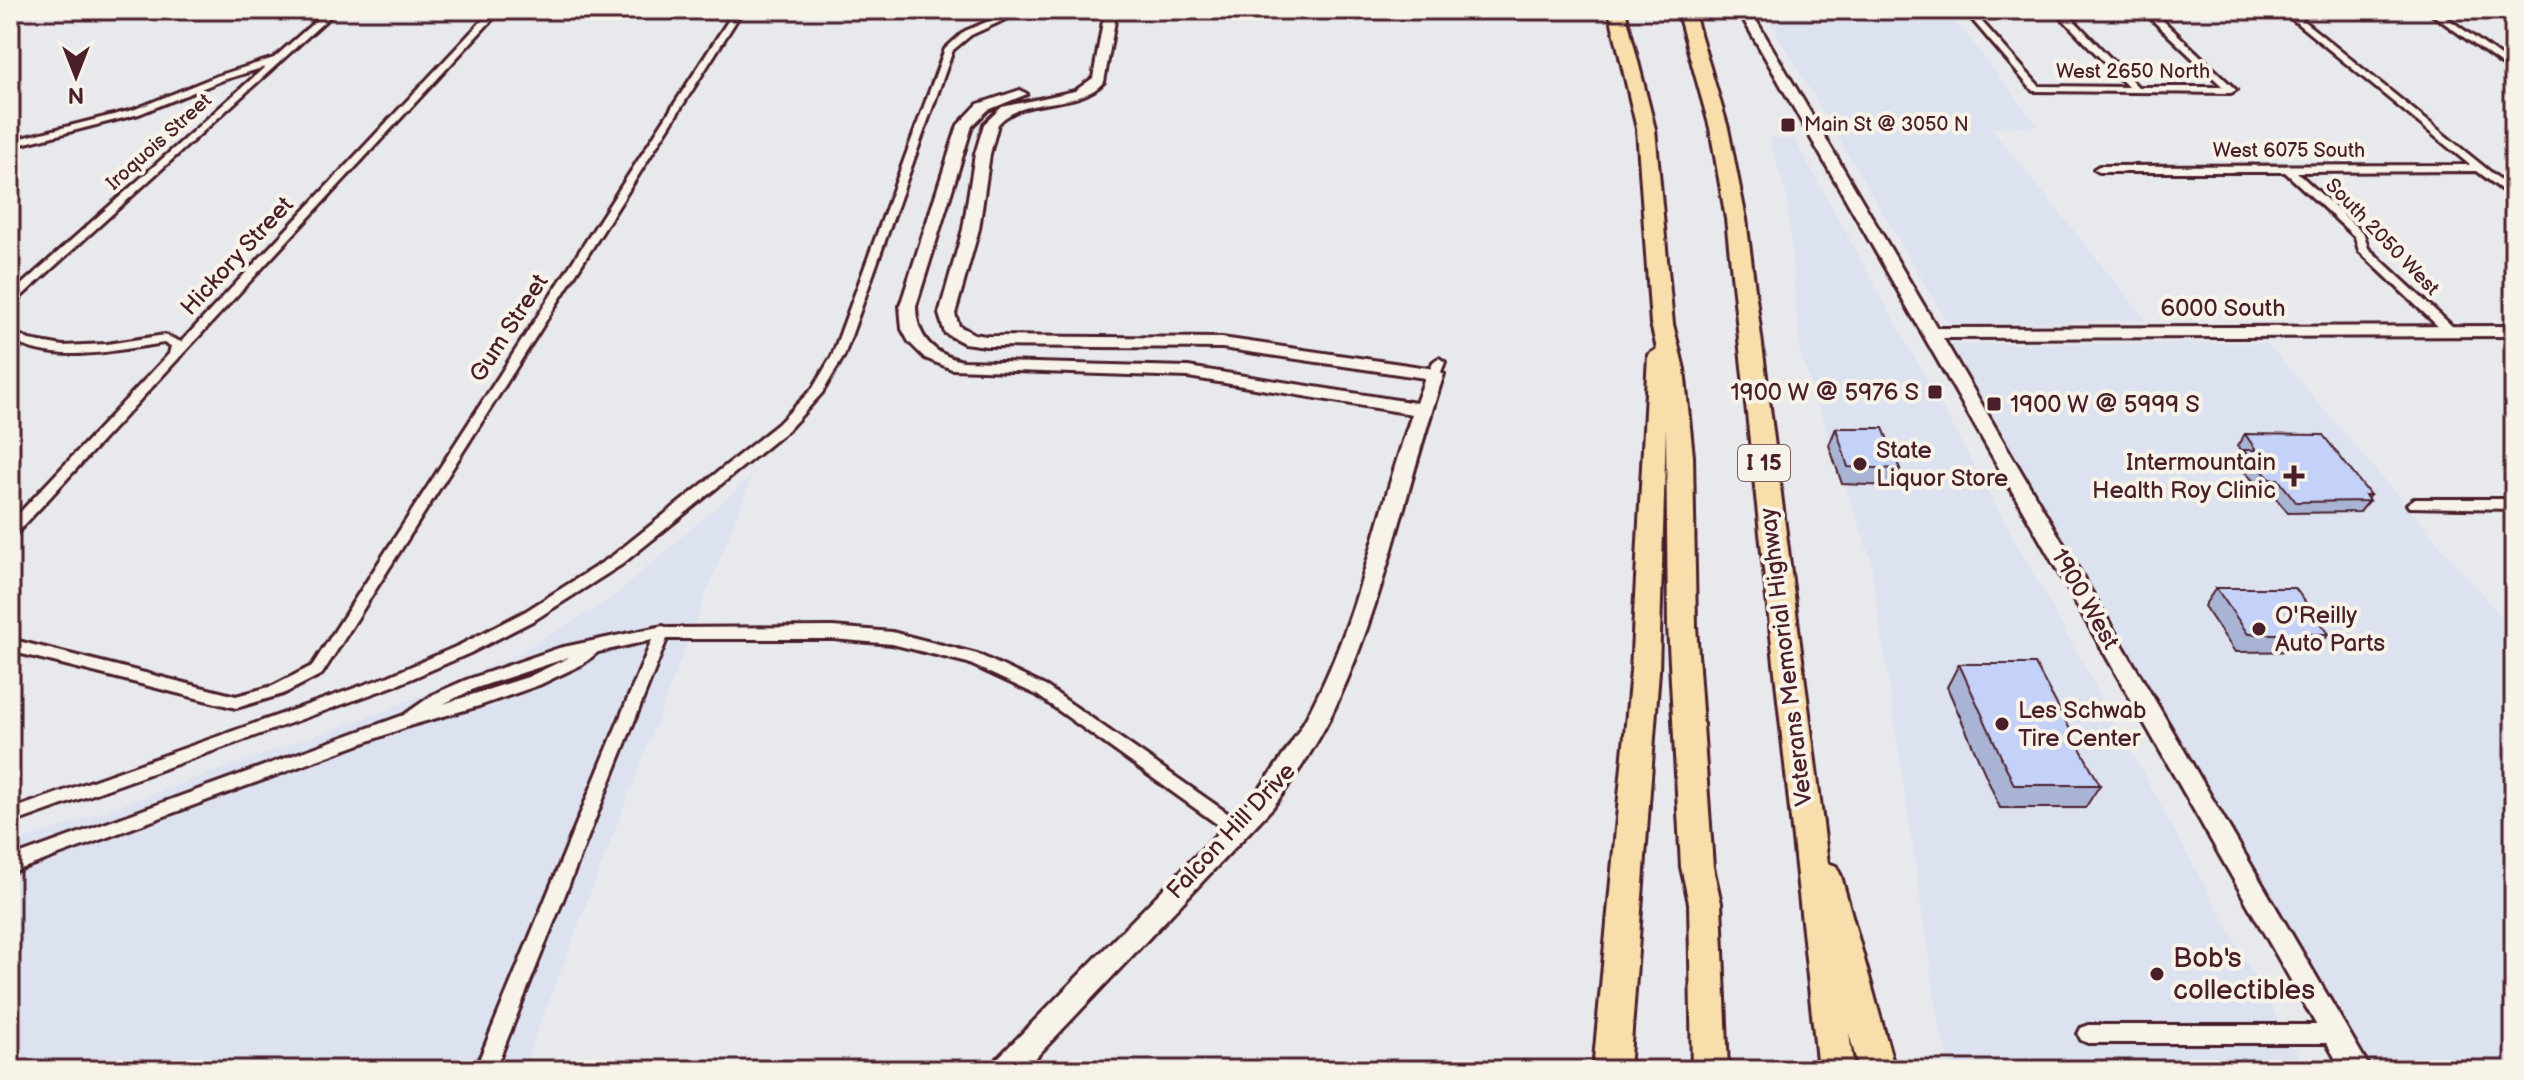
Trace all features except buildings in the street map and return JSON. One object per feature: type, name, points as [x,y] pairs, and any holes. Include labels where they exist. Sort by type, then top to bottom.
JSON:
[{"type":"highway","points":[[1611,1070],[1645,671],[1652,464],[1662,324],[1646,129],[1617,10]]},
{"type":"highway","name":"Veterans Memorial Highway","points":[[1685,10],[1719,128],[1736,219],[1836,1070]]},
{"type":"highway","points":[[1662,324],[1673,369],[1681,456],[1682,626],[1697,867],[1705,903],[1710,1070]]},
{"type":"highway","points":[[1803,800],[1877,1070]]},
{"type":"highway","points":[[1597,1070],[1616,988]]},
{"type":"main road","name":"Falcon Hill Drive","points":[[1005,1070],[1285,777],[1317,726],[1345,660],[1421,410],[1437,368],[1222,343],[986,341],[962,337],[951,329],[947,314],[976,205],[980,164],[990,125],[1002,113],[1015,107],[1073,96],[1094,85],[1099,79],[1109,10]]},
{"type":"main road","points":[[1109,10],[1099,23],[1085,78],[1062,89],[998,100],[976,112],[965,125],[908,306],[907,322],[921,347],[932,357],[955,365],[1188,372],[1421,410]]},
{"type":"main road","name":"1900 West","points":[[1744,10],[2357,1070]]},
{"type":"main road","name":"6000 South","points":[[1931,333],[2514,331]]},
{"type":"street","name":"Iroquois Street","points":[[10,301],[333,10]]},
{"type":"street","name":"Hickory Street","points":[[10,532],[497,10]]},
{"type":"street","name":"Gum Street","points":[[10,645],[236,702],[266,696],[296,684],[317,670],[739,10]]},
{"type":"street","points":[[10,817],[430,665],[499,633],[561,598],[640,543],[783,427],[818,390],[838,356],[949,49],[968,33],[1022,10]]},
{"type":"street","points":[[2059,10],[2135,89]]},
{"type":"street","points":[[1968,11],[2182,10]]},
{"type":"street","points":[[2285,10],[2514,196]]},
{"type":"street","points":[[2430,10],[2514,70]]},
{"type":"street","name":"West 2650 North","points":[[1968,11],[2036,89],[2231,90],[2148,11]]},
{"type":"street","points":[[10,144],[136,112],[220,78],[277,60]]},
{"type":"street","name":"West 6075 South","points":[[2099,169],[2479,168]]},
{"type":"street","name":"South 2050 West","points":[[2288,169],[2360,236],[2363,249],[2449,330]]},
{"type":"street","points":[[10,334],[31,345],[68,350],[165,339],[178,345],[175,354]]},
{"type":"street","points":[[2414,504],[2514,504]]},
{"type":"street","points":[[10,866],[410,719],[468,703],[561,670],[593,648],[628,637],[663,632],[863,634],[921,643],[972,658],[1042,691],[1237,829]]},
{"type":"street","points":[[485,1070],[663,632]]},
{"type":"street","points":[[2088,1034],[2336,1034]]},
{"type":"shaded area","points":[[1763,10],[1947,10],[2038,126],[1990,127],[2146,320],[1949,325]]},
{"type":"shaded area","points":[[1769,138],[1795,140],[2306,1070],[1953,1070],[1939,1026],[1870,557],[1800,353],[1787,198]]},
{"type":"shaded area","points":[[2267,343],[2514,632],[2514,1070],[2372,1070],[1951,344]]},
{"type":"shaded area","points":[[752,476],[522,1070],[10,1070],[10,845],[389,709],[512,657],[612,598]]},
{"type":"place","name":"Main St @ 3050 N","points":[[1788,125]]},
{"type":"place","name":"1900 W @ 5976 S","points":[[1935,392]]},
{"type":"place","name":"1900 W @ 5999 S","points":[[1994,404]]},
{"type":"place","name":"State Liquor Store","points":[[1860,464]]},
{"type":"place","name":"Intermountain Health Roy Clinic","points":[[2294,476]]},
{"type":"place","name":"O'Reilly Auto Parts","points":[[2259,629]]},
{"type":"place","name":"Les Schwab Tire Center","points":[[2002,724]]},
{"type":"place","name":"Bob's collectibles","points":[[2157,974]]}]
